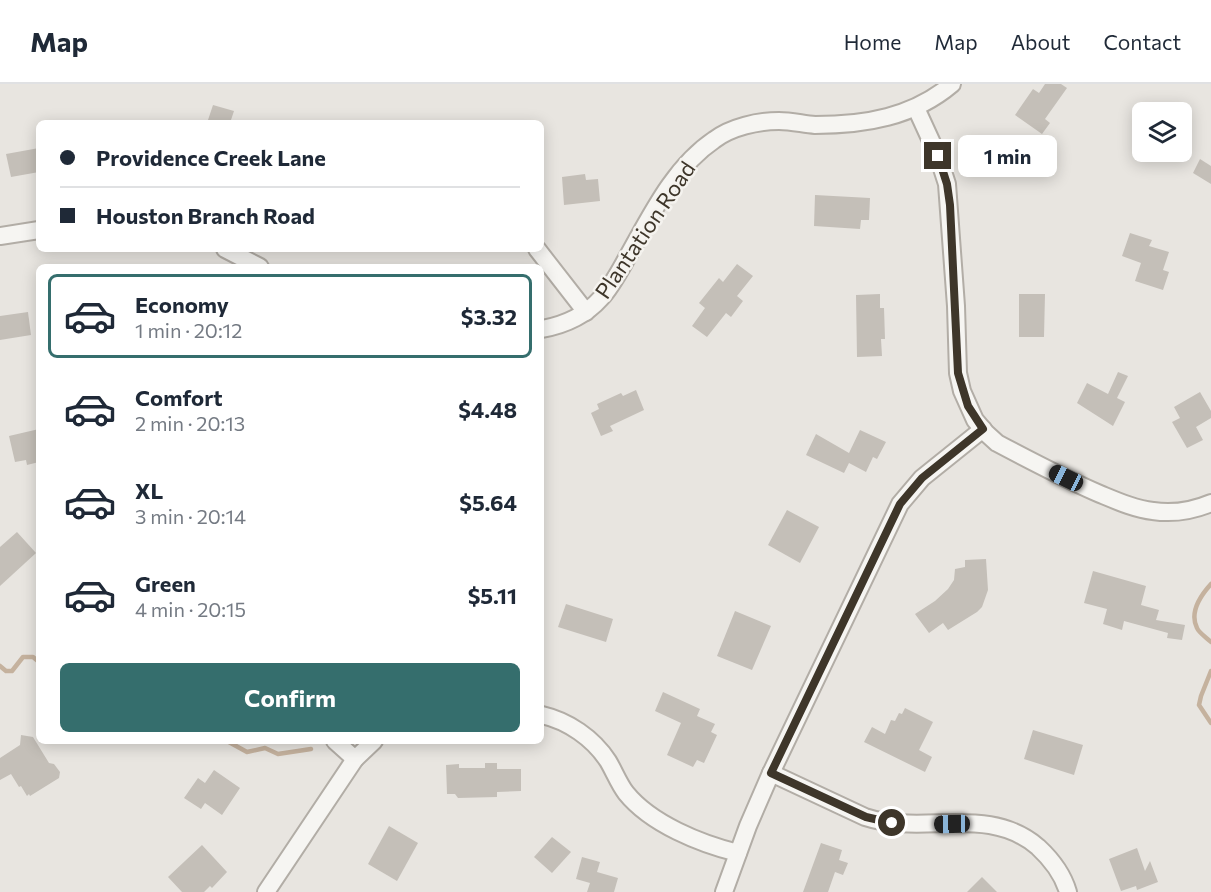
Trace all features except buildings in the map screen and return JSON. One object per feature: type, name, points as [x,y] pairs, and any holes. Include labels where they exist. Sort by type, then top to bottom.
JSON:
[{"type":"street","name":"Plantation Road","points":[[544,328],[571,321],[603,297],[652,213],[680,173],[717,137],[759,123],[780,121],[855,124],[873,121],[916,108],[952,84]]},
{"type":"street","points":[[916,108],[938,156],[947,184],[956,295],[958,373],[968,406],[983,429],[997,443],[1029,461],[1085,488],[1132,507],[1150,511],[1178,512],[1211,503]]},
{"type":"street","points":[[0,236],[36,230]]},
{"type":"street","points":[[231,252],[254,264]]},
{"type":"street","points":[[539,252],[585,312]]},
{"type":"street","points":[[724,892],[748,826],[771,773],[900,504],[922,478],[983,429]]},
{"type":"street","points":[[544,716],[567,723],[590,740],[606,758],[626,793],[646,811],[671,828],[699,841],[738,853]]},
{"type":"street","points":[[338,744],[355,759]]},
{"type":"street","points":[[266,892],[355,759],[371,744]]},
{"type":"street","points":[[771,773],[878,821],[906,825],[987,824],[1011,830],[1029,839],[1044,853],[1055,866],[1068,892]]},
{"type":"waterway","points":[[1211,584],[1200,599],[1194,616],[1198,630],[1211,642]]},
{"type":"waterway","points":[[0,666],[6,671],[12,671],[23,657],[33,657],[36,660]]},
{"type":"waterway","points":[[1211,671],[1199,705],[1211,723]]},
{"type":"waterway","points":[[232,744],[247,752],[265,748],[278,754],[311,749]]},
{"type":"route","points":[[892,823],[866,817],[771,773],[900,504],[922,478],[949,454],[983,429],[968,406],[958,373],[950,205],[947,184],[938,156]]}]
